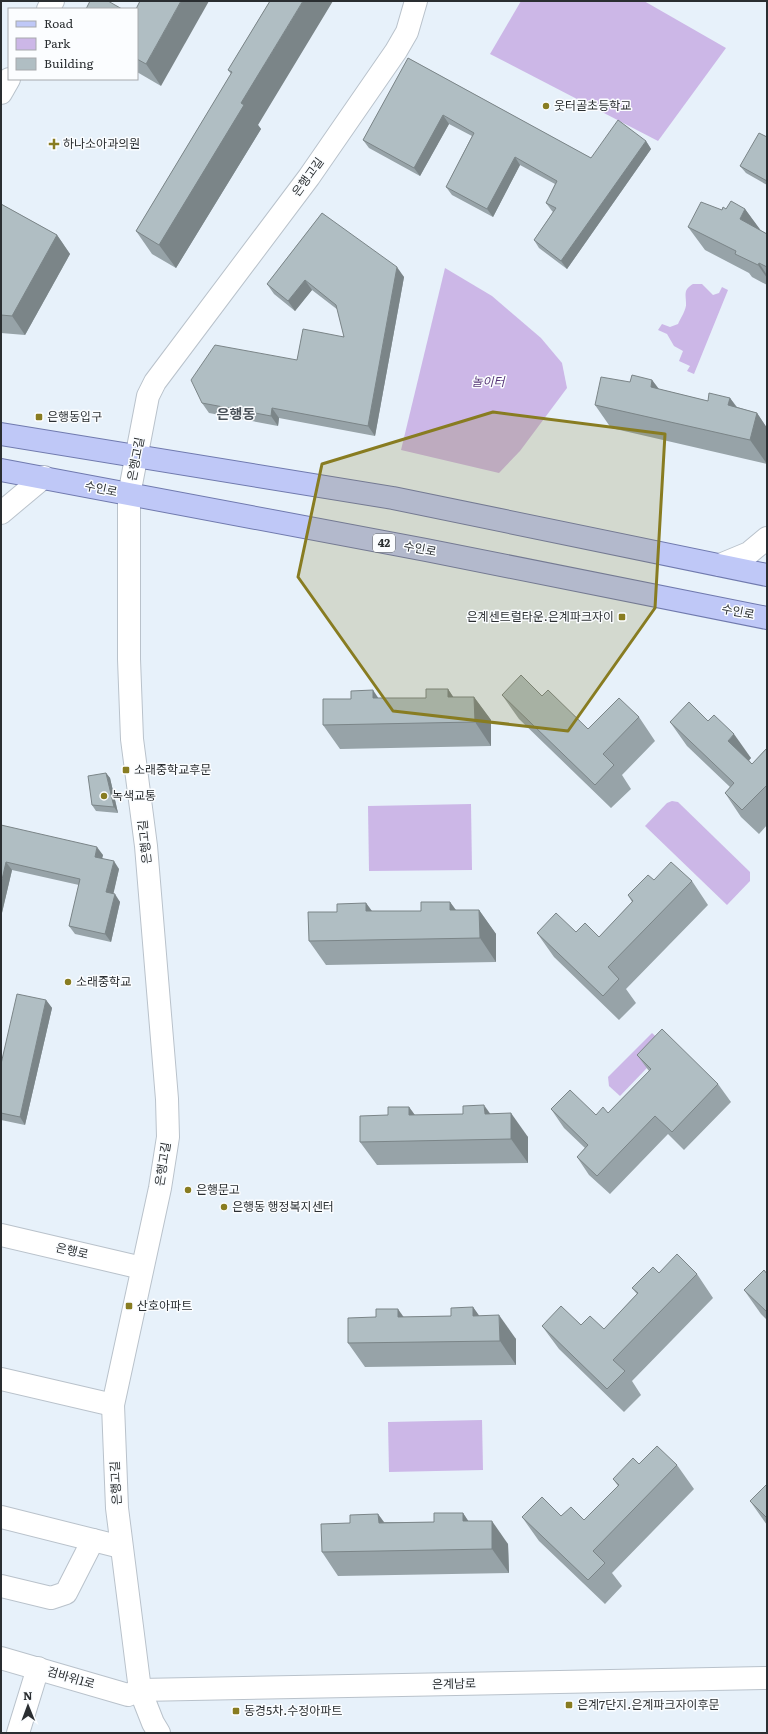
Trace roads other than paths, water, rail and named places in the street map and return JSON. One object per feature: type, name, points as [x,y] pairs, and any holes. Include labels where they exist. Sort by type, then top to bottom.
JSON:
[{"type":"main road","points":[[1,434],[393,498],[767,575]]},
{"type":"main road","name":"수인로","points":[[1,470],[426,550],[767,618]]},
{"type":"street","name":"은행고길","points":[[159,1733],[153,1723],[140,1690],[121,1547],[117,1501],[113,1405],[160,1188],[168,1137],[168,1099],[146,846],[132,739],[129,659],[129,495],[148,396],[155,382],[309,177],[396,51],[407,32],[416,1]]},
{"type":"street","points":[[1,93],[8,80]]},
{"type":"street","points":[[1,513],[44,477]]},
{"type":"street","points":[[720,565],[749,553],[767,538]]},
{"type":"street","name":"은행로","points":[[1,1234],[142,1268]]},
{"type":"street","points":[[1,1379],[113,1405]]},
{"type":"street","points":[[1,1517],[121,1547]]},
{"type":"street","points":[[1,1586],[51,1598],[66,1593],[93,1540]]},
{"type":"street","name":"검바위1로","points":[[1,1658],[128,1695],[140,1690]]},
{"type":"street","points":[[18,1733],[38,1668]]},
{"type":"street","name":"은계남로","points":[[140,1690],[767,1678]]},
{"type":"place","name":"웃터골초등학교","points":[[546,106]]},
{"type":"place","name":"하나소아과의원","points":[[54,144]]},
{"type":"place","name":"은행동입구","points":[[39,417]]},
{"type":"place","name":"은계센트럴타운.은계파크자이","points":[[622,617]]},
{"type":"place","name":"소래중학교후문","points":[[126,770]]},
{"type":"place","name":"녹색교통","points":[[104,796]]},
{"type":"place","name":"소래중학교","points":[[68,982]]},
{"type":"place","name":"은행문고","points":[[188,1190]]},
{"type":"place","name":"은행동 행정복지센터","points":[[224,1207]]},
{"type":"place","name":"산호아파트","points":[[129,1306]]},
{"type":"place","name":"은계7단지.은계파크자이후문","points":[[569,1705]]},
{"type":"place","name":"동경5차.수정아파트","points":[[236,1711]]},
{"type":"district","name":"은행동","points":[[236,414]]},
{"type":"park label","name":"놀이터","points":[[488,382]]}]
